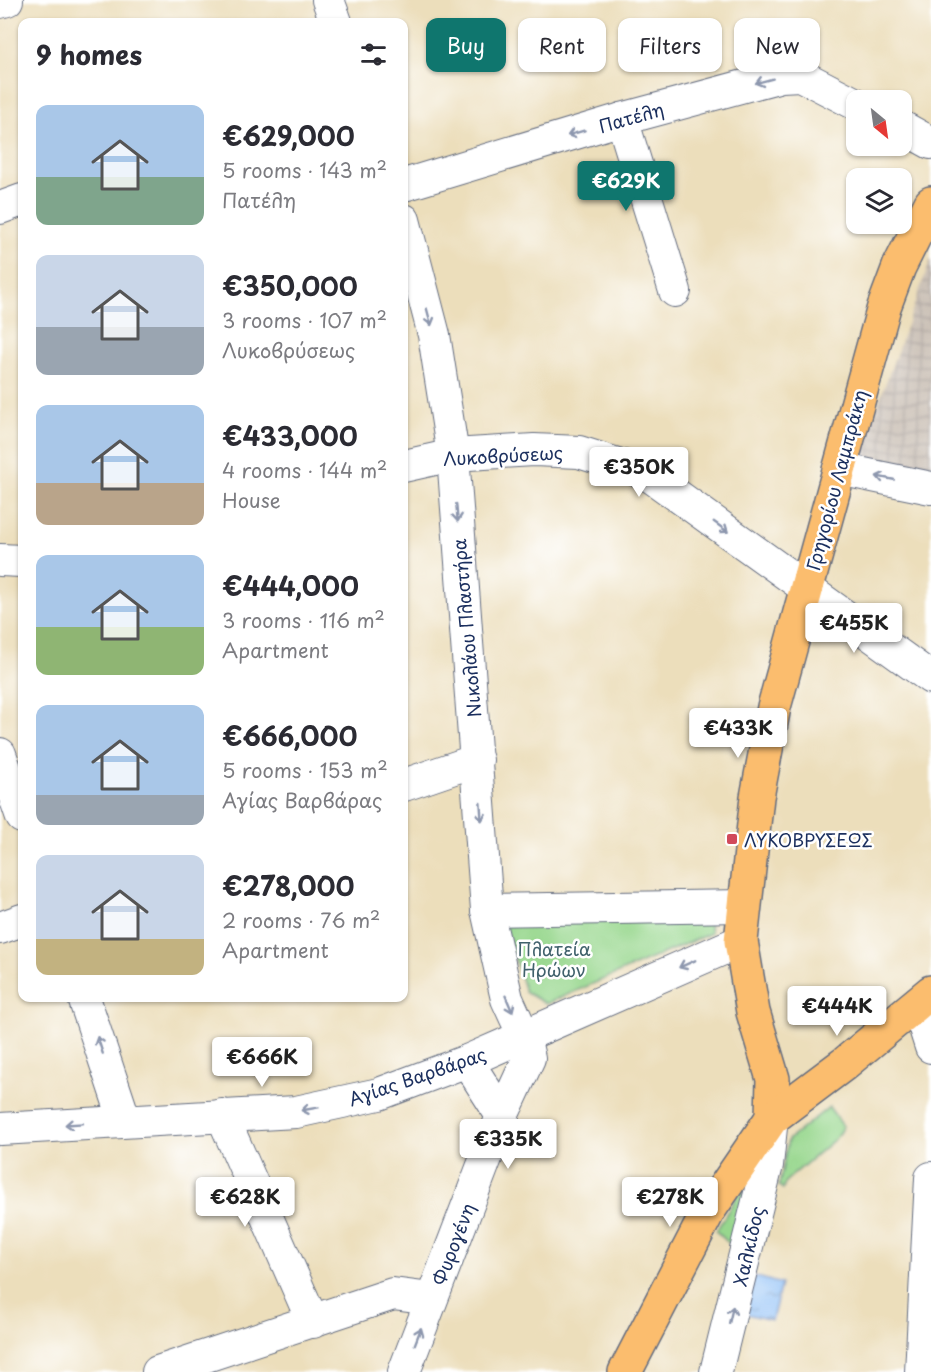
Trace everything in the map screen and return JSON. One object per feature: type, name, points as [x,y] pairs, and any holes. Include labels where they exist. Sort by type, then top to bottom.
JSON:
[{"type":"main road","name":"Γρηγορίου Λαμπράκη","points":[[772,1118],[773,1079],[753,1012],[741,941],[757,797],[774,707],[884,307],[898,267],[931,203]]},
{"type":"main road","points":[[625,1372],[709,1210],[772,1118],[921,1001]]},
{"type":"street","points":[[0,2],[7,0]]},
{"type":"street","points":[[328,0],[335,18]]},
{"type":"street","name":"Πατέλη","points":[[408,184],[622,119],[781,76],[800,75],[846,99]]},
{"type":"street","points":[[622,119],[675,291]]},
{"type":"street","points":[[912,133],[931,143]]},
{"type":"street","points":[[0,208],[18,201]]},
{"type":"street","name":"Νικολάου Πλαστήρα","points":[[408,235],[434,335],[453,454],[488,910],[507,999],[524,1036]]},
{"type":"street","name":"Λυκοβρύσεως","points":[[408,465],[453,454],[534,450],[579,452],[646,473],[931,678]]},
{"type":"street","points":[[839,469],[931,488]]},
{"type":"street","points":[[0,560],[18,561]]},
{"type":"street","points":[[0,754],[18,806]]},
{"type":"street","points":[[408,784],[477,760]]},
{"type":"street","points":[[488,910],[745,906]]},
{"type":"street","points":[[0,928],[18,921]]},
{"type":"street","name":"Αγίας Βαρβάρας","points":[[0,1129],[125,1120],[296,1112],[379,1094],[467,1061],[741,941]]},
{"type":"street","points":[[921,1001],[924,1025],[931,1047]]},
{"type":"street","points":[[85,1002],[125,1120]]},
{"type":"street","name":"Φυρογένη","points":[[404,1372],[502,1116],[529,1058],[524,1036]]},
{"type":"street","points":[[467,1061],[502,1116]]},
{"type":"street","points":[[222,1115],[313,1322]]},
{"type":"street","name":"Χαλκίδος","points":[[717,1372],[767,1165],[772,1118]]},
{"type":"street","points":[[921,1372],[931,1178]]},
{"type":"street","points":[[158,1372],[393,1294],[431,1299]]},
{"type":"shaded area","points":[[931,259],[931,474],[858,459]]},
{"type":"green space","name":"Πλατεία Ηρώων","points":[[706,911],[711,933],[546,1004],[525,992],[504,923]]},
{"type":"green space","points":[[829,1107],[843,1126],[836,1138],[786,1181],[783,1189],[779,1186],[788,1140]]},
{"type":"green space","points":[[747,1179],[735,1249],[716,1231]]},
{"type":"water","points":[[754,1276],[781,1284],[772,1320],[746,1314]]},
{"type":"place","name":"ΛΥΚΟΒΡΥΣΕΩΣ","points":[[732,839]]}]
